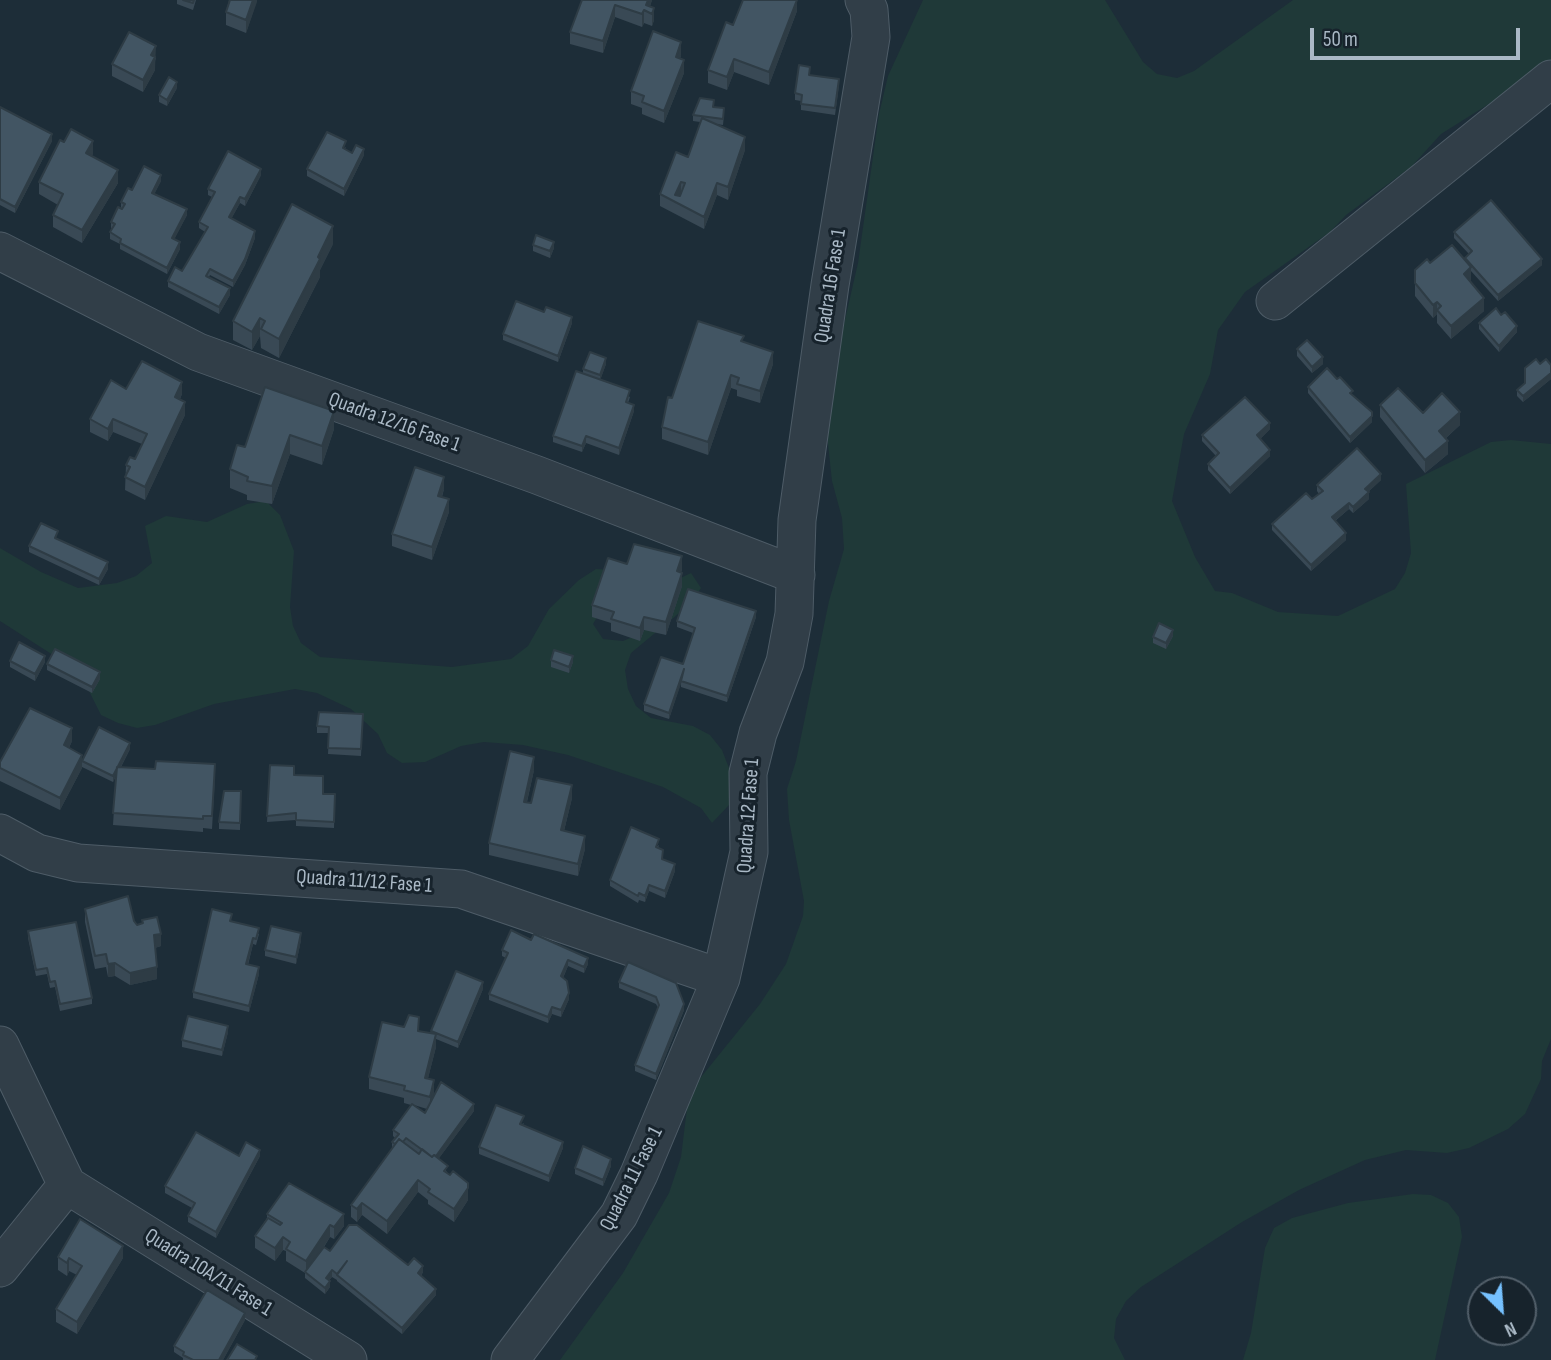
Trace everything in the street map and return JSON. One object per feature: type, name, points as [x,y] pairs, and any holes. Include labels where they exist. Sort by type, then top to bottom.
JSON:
[{"type":"street","name":"Quadra 16 Fase 1","points":[[796,575],[797,520],[830,285],[871,37],[869,10],[864,0]]},
{"type":"street","points":[[1275,301],[1551,79]]},
{"type":"street","name":"Quadra 12/16 Fase 1","points":[[0,251],[198,352],[537,475],[796,575]]},
{"type":"street","name":"Quadra 12 Fase 1","points":[[721,978],[749,852],[748,773],[758,733],[785,662],[794,614],[796,575]]},
{"type":"street","name":"Quadra 11/12 Fase 1","points":[[0,833],[37,853],[78,863],[461,889],[721,978]]},
{"type":"street","name":"Quadra 11 Fase 1","points":[[510,1360],[618,1215],[639,1174],[721,978]]},
{"type":"street","points":[[0,1045],[67,1185],[0,1268]]},
{"type":"street","name":"Quadra 10A/11 Fase 1","points":[[67,1185],[348,1360]]},
{"type":"green space","points":[[923,0],[1105,0],[1143,62],[1157,74],[1177,78],[1194,71],[1293,0],[1551,0],[1551,65],[1441,134],[1411,167],[1346,215],[1330,232],[1245,292],[1218,330],[1210,374],[1184,434],[1172,501],[1195,557],[1215,591],[1232,593],[1278,612],[1338,616],[1395,589],[1405,573],[1411,553],[1406,484],[1491,442],[1511,440],[1551,444],[1551,1039],[1542,1061],[1541,1079],[1525,1114],[1508,1129],[1469,1148],[1447,1153],[1406,1150],[1365,1160],[1299,1190],[1242,1222],[1141,1287],[1126,1301],[1116,1319],[1114,1338],[1125,1360],[560,1360],[623,1273],[669,1193],[681,1157],[689,1092],[760,1004],[786,964],[803,916],[804,901],[789,820],[787,789],[796,761],[829,601],[844,549],[842,518],[832,481],[827,435],[841,337],[858,263],[879,114],[888,76]]},
{"type":"green space","points":[[266,501],[280,515],[294,551],[290,607],[293,626],[301,643],[320,657],[452,667],[511,659],[528,646],[549,609],[579,580],[596,569],[615,570],[613,591],[593,624],[603,639],[623,641],[642,633],[654,620],[672,582],[691,573],[701,588],[690,604],[631,653],[625,670],[628,689],[636,706],[651,718],[693,726],[710,735],[722,750],[729,768],[729,805],[712,823],[701,808],[663,787],[568,755],[523,745],[484,742],[461,746],[425,762],[402,763],[387,753],[378,734],[351,709],[317,693],[295,689],[214,704],[155,725],[137,728],[101,715],[84,681],[53,655],[0,621],[0,548],[41,572],[78,588],[117,583],[136,576],[152,563],[145,526],[166,516],[207,522],[247,504]]},
{"type":"green space","points":[[1413,1194],[1431,1195],[1448,1203],[1459,1217],[1462,1237],[1435,1360],[1243,1360],[1251,1333],[1265,1248],[1274,1228],[1292,1218],[1348,1203]]},
{"type":"building","points":[[230,0],[253,0],[246,20],[226,12]]},
{"type":"building","points":[[582,0],[648,0],[646,5],[654,8],[652,14],[644,10],[642,14],[615,5],[603,41],[570,32]]},
{"type":"building","points":[[743,0],[797,0],[769,72],[734,59],[727,77],[708,70],[726,22],[733,25]]},
{"type":"building","points":[[653,31],[681,42],[676,57],[684,60],[664,111],[642,102],[644,96],[631,91]]},
{"type":"building","points":[[129,32],[156,46],[151,55],[155,57],[143,80],[112,64]]},
{"type":"building","points":[[799,65],[810,67],[809,75],[839,79],[835,108],[801,104],[802,95],[795,93]]},
{"type":"building","points":[[169,77],[177,82],[167,100],[159,95]]},
{"type":"building","points":[[700,98],[714,100],[713,107],[724,108],[723,119],[693,115]]},
{"type":"building","points":[[0,107],[52,134],[15,207],[0,199]]},
{"type":"building","points":[[702,118],[745,137],[728,187],[717,183],[704,217],[660,194],[676,152],[688,157]],"holes":[[[681,182],[685,183],[680,196],[675,195]]]},
{"type":"building","points":[[71,129],[93,141],[86,153],[118,170],[82,230],[53,215],[63,194],[39,182],[60,140],[64,142]]},
{"type":"building","points":[[327,132],[346,141],[343,148],[352,153],[356,145],[364,149],[344,189],[307,169]]},
{"type":"building","points":[[228,151],[261,169],[245,199],[240,197],[229,217],[255,231],[245,259],[233,281],[210,269],[206,276],[230,288],[219,307],[168,281],[175,267],[182,271],[208,227],[199,222],[215,192],[208,189]]},
{"type":"building","points":[[144,166],[161,175],[152,193],[187,209],[172,238],[180,242],[167,268],[120,243],[121,239],[110,232],[115,224],[111,222],[118,207],[122,209],[125,204],[121,202],[128,188],[132,190]]},
{"type":"building","points":[[1491,200],[1542,259],[1498,295],[1465,258],[1472,251],[1454,232]]},
{"type":"building","points":[[292,204],[333,226],[318,257],[320,259],[279,339],[261,329],[265,321],[260,318],[252,332],[233,321]]},
{"type":"building","points":[[536,235],[554,242],[550,251],[533,245]]},
{"type":"building","points":[[1452,245],[1471,267],[1464,274],[1484,298],[1451,326],[1437,310],[1441,306],[1437,302],[1433,305],[1415,283],[1415,270],[1427,259],[1430,263]]},
{"type":"building","points":[[516,301],[544,312],[546,307],[572,317],[558,356],[503,334]]},
{"type":"building","points":[[1496,308],[1501,315],[1505,312],[1517,326],[1499,346],[1479,323]]},
{"type":"building","points":[[698,321],[744,336],[741,341],[773,352],[760,391],[737,384],[739,378],[731,375],[708,442],[662,427],[668,397],[672,398]]},
{"type":"building","points":[[1307,340],[1323,357],[1312,367],[1297,349]]},
{"type":"building","points":[[590,352],[606,358],[600,375],[583,369]]},
{"type":"building","points":[[1536,359],[1540,364],[1546,359],[1551,365],[1551,373],[1523,396],[1517,390],[1525,383],[1525,368]]},
{"type":"building","points":[[142,361],[182,382],[175,397],[185,402],[145,487],[125,477],[130,467],[126,465],[130,457],[135,459],[147,434],[113,419],[108,429],[90,419],[111,380],[126,389]]},
{"type":"building","points":[[1327,368],[1337,379],[1340,377],[1353,391],[1350,393],[1372,412],[1372,416],[1350,437],[1308,387]]},
{"type":"building","points":[[576,371],[630,390],[626,402],[634,405],[619,448],[586,436],[582,446],[553,436]]},
{"type":"building","points":[[265,387],[334,411],[322,446],[290,435],[272,486],[247,481],[248,477],[230,469],[237,445],[245,447]]},
{"type":"building","points":[[1398,388],[1423,413],[1442,393],[1460,412],[1439,431],[1448,441],[1425,460],[1380,405]]},
{"type":"building","points":[[1245,397],[1270,423],[1257,435],[1270,450],[1230,488],[1208,464],[1219,453],[1202,435]]},
{"type":"building","points":[[1357,448],[1381,474],[1365,489],[1369,492],[1353,507],[1349,503],[1332,517],[1346,533],[1311,565],[1272,524],[1306,493],[1312,499],[1323,491],[1317,485]]},
{"type":"building","points":[[415,467],[444,477],[438,496],[449,499],[432,547],[392,534]]},
{"type":"building","points":[[41,523],[58,531],[55,538],[108,562],[99,579],[29,546]]},
{"type":"building","points":[[634,544],[682,556],[677,571],[682,573],[666,622],[644,617],[640,628],[611,619],[614,612],[592,605],[608,558],[627,564]]},
{"type":"building","points":[[688,589],[756,611],[727,696],[681,681],[684,669],[669,713],[644,704],[661,657],[683,664],[695,628],[677,621]]},
{"type":"building","points":[[1159,623],[1173,630],[1166,643],[1153,637]]},
{"type":"building","points":[[19,642],[45,656],[35,674],[10,661]]},
{"type":"building","points":[[55,649],[100,672],[92,687],[47,664]]},
{"type":"building","points":[[554,650],[573,656],[569,667],[551,660]]},
{"type":"building","points":[[30,708],[72,728],[64,745],[82,755],[60,798],[0,768],[0,762]]},
{"type":"building","points":[[319,712],[363,714],[361,749],[328,748],[329,727],[317,726]]},
{"type":"building","points":[[99,727],[130,743],[113,776],[82,761]]},
{"type":"building","points":[[510,751],[534,757],[524,802],[531,803],[537,778],[572,785],[561,830],[585,836],[578,864],[489,843]]},
{"type":"building","points":[[156,761],[215,764],[212,816],[203,816],[203,819],[113,813],[117,767],[155,769]]},
{"type":"building","points":[[270,765],[294,766],[294,775],[323,776],[323,794],[335,794],[334,822],[296,820],[296,813],[267,816]]},
{"type":"building","points":[[224,791],[241,791],[240,823],[219,822]]},
{"type":"building","points":[[631,827],[659,839],[656,847],[663,850],[662,859],[675,864],[665,891],[649,885],[645,896],[639,893],[638,896],[610,880]]},
{"type":"building","points":[[128,896],[137,925],[143,923],[142,920],[157,917],[161,934],[154,935],[157,967],[130,973],[115,963],[108,964],[106,954],[95,956],[85,909]]},
{"type":"building","points":[[212,909],[232,914],[230,921],[259,928],[256,939],[253,938],[246,964],[259,967],[249,1006],[193,992]]},
{"type":"building","points":[[76,922],[92,998],[60,1004],[55,981],[50,982],[47,968],[36,970],[28,931]]},
{"type":"building","points":[[271,926],[301,933],[296,957],[265,950]]},
{"type":"building","points":[[511,930],[531,940],[534,934],[588,958],[584,967],[568,960],[561,976],[567,981],[569,993],[561,1010],[552,1007],[548,1017],[489,994],[508,953],[502,950]]},
{"type":"building","points":[[628,962],[676,983],[684,1004],[656,1074],[635,1065],[659,1005],[656,997],[619,982]]},
{"type":"building","points":[[456,971],[483,982],[458,1042],[431,1031]]},
{"type":"building","points":[[409,1015],[419,1017],[418,1031],[436,1034],[425,1078],[434,1080],[430,1097],[404,1090],[405,1086],[369,1077],[382,1022],[404,1027]]},
{"type":"building","points":[[188,1016],[228,1026],[222,1050],[182,1040]]},
{"type":"building","points":[[441,1082],[474,1104],[436,1156],[432,1157],[406,1138],[403,1142],[399,1139],[395,1144],[392,1142],[399,1134],[393,1130],[412,1104],[425,1113]]},
{"type":"building","points":[[496,1105],[524,1116],[520,1124],[563,1142],[549,1176],[479,1147]]},
{"type":"building","points":[[196,1132],[239,1156],[246,1142],[260,1150],[216,1232],[188,1216],[195,1203],[165,1186]]},
{"type":"building","points":[[399,1139],[419,1154],[422,1149],[432,1157],[434,1155],[448,1166],[444,1171],[450,1175],[453,1171],[468,1183],[468,1188],[454,1209],[428,1192],[430,1189],[418,1180],[387,1221],[362,1203],[357,1209],[351,1205]]},
{"type":"building","points":[[583,1146],[611,1159],[603,1180],[575,1168]]},
{"type":"building","points":[[289,1183],[344,1214],[334,1227],[330,1225],[306,1261],[286,1249],[290,1242],[283,1237],[275,1248],[255,1236],[268,1218],[280,1225],[282,1223],[267,1214]]},
{"type":"building","points":[[80,1219],[123,1246],[77,1322],[56,1309],[82,1266],[69,1258],[67,1263],[58,1257]]},
{"type":"building","points":[[349,1225],[357,1225],[408,1265],[414,1258],[423,1266],[418,1273],[436,1289],[402,1328],[337,1275],[347,1261],[337,1274],[332,1270],[326,1278],[330,1281],[325,1288],[305,1272],[324,1247],[330,1251]]},
{"type":"building","points":[[207,1290],[245,1313],[219,1360],[193,1360],[174,1346]]},
{"type":"building","points":[[237,1344],[257,1356],[255,1360],[227,1360]]}]
